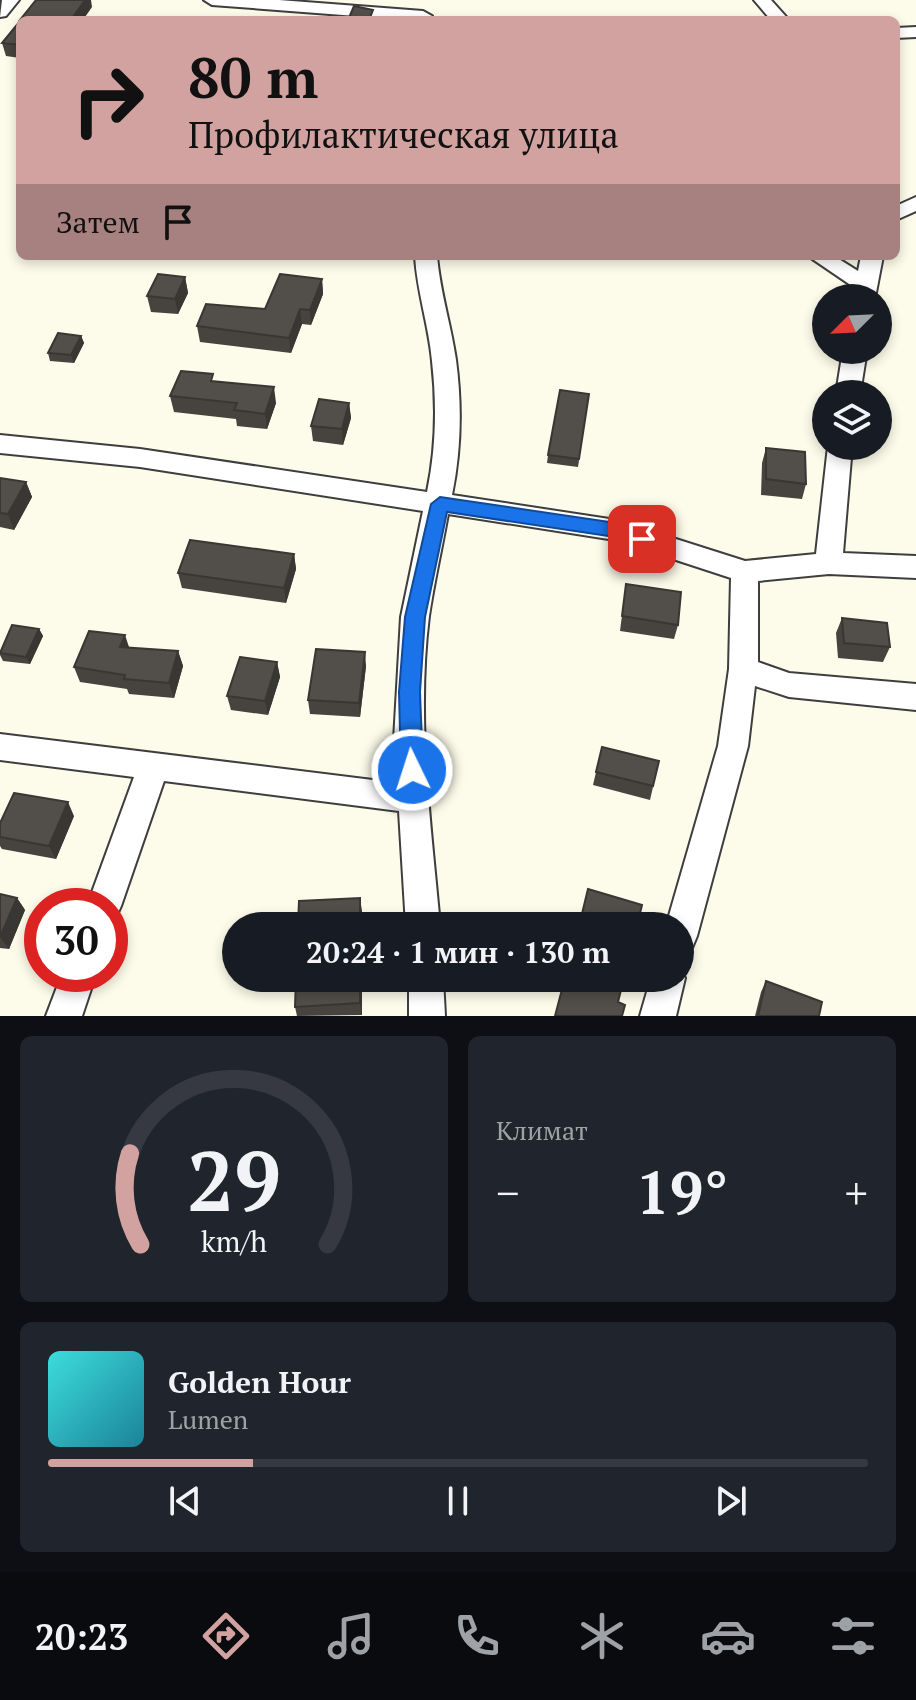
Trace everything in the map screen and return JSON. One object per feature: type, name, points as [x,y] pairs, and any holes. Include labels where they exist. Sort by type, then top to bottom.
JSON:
[{"type":"street","points":[[0,12],[11,0]]},
{"type":"street","points":[[212,0],[423,12]]},
{"type":"street","points":[[762,0],[776,16]]},
{"type":"street","points":[[422,912],[409,740],[415,617],[440,504],[448,451],[444,360],[428,285],[426,260]]},
{"type":"street","points":[[824,260],[855,284]]},
{"type":"street","points":[[867,284],[871,260]]},
{"type":"street","points":[[0,444],[140,458],[616,530],[745,572],[829,563],[916,567]]},
{"type":"street","points":[[829,563],[839,460]]},
{"type":"street","points":[[687,912],[733,746],[743,669],[745,572]]},
{"type":"street","points":[[743,669],[789,685],[916,697]]},
{"type":"street","points":[[0,747],[415,799]]},
{"type":"street","points":[[110,888],[153,768]]},
{"type":"street","points":[[64,1016],[73,992]]},
{"type":"street","points":[[426,992],[427,1016]]},
{"type":"street","points":[[658,1016],[664,992]]},
{"type":"building","points":[[36,0],[85,0],[74,16],[23,16]]},
{"type":"building","points":[[354,6],[373,10],[371,16],[350,16]]},
{"type":"building","points":[[16,26],[16,45],[2,43]]},
{"type":"building","points":[[158,274],[185,277],[175,299],[147,296]]},
{"type":"building","points":[[280,274],[322,279],[310,310],[300,309],[289,338],[197,326],[206,304],[265,309]]},
{"type":"building","points":[[58,333],[81,336],[71,355],[48,353]]},
{"type":"building","points":[[181,371],[213,374],[211,381],[274,387],[265,414],[234,410],[237,403],[170,396]]},
{"type":"building","points":[[560,390],[589,394],[579,459],[548,455]]},
{"type":"building","points":[[319,399],[349,403],[342,429],[311,426]]},
{"type":"building","points":[[766,448],[805,452],[806,484],[766,479]]},
{"type":"building","points":[[0,478],[26,482],[8,514],[0,513]]},
{"type":"building","points":[[190,540],[294,554],[284,588],[178,573]]},
{"type":"building","points":[[626,584],[681,592],[678,625],[622,616]]},
{"type":"building","points":[[842,618],[887,623],[890,647],[844,643]]},
{"type":"building","points":[[12,625],[39,629],[26,657],[0,653]]},
{"type":"building","points":[[89,631],[125,635],[120,647],[178,651],[169,683],[124,679],[125,675],[74,667]]},
{"type":"building","points":[[316,649],[365,652],[359,703],[308,700]]},
{"type":"building","points":[[240,657],[277,662],[265,701],[227,696]]},
{"type":"building","points":[[602,747],[659,761],[653,786],[596,772]]},
{"type":"building","points":[[14,793],[68,802],[49,846],[0,837],[0,823]]},
{"type":"building","points":[[588,889],[642,905],[640,912],[582,912]]},
{"type":"building","points":[[0,894],[17,898],[0,937]]},
{"type":"building","points":[[360,898],[360,912],[299,912],[299,901]]},
{"type":"building","points":[[766,981],[822,1002],[819,1016],[758,1016]]},
{"type":"building","points":[[296,992],[360,992],[360,1003],[295,1007]]},
{"type":"building","points":[[561,992],[620,992],[618,1002],[625,1005],[622,1016],[555,1016]]},
{"type":"route","points":[[412,770],[409,740],[415,617],[440,504],[616,530],[642,539]]}]
